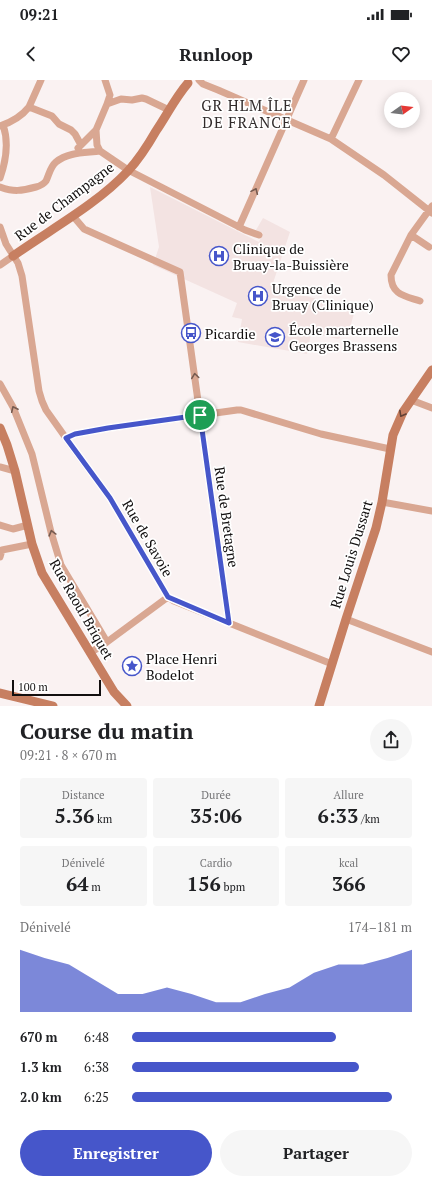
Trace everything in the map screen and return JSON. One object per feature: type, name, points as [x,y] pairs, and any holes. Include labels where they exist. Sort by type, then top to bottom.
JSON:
[{"type":"street","points":[[0,178],[4,168],[6,155],[5,131],[2,125],[19,117],[29,107],[40,80]]},
{"type":"street","points":[[72,154],[96,130],[110,96],[105,80]]},
{"type":"street","points":[[239,227],[304,80]]},
{"type":"street","points":[[331,139],[359,80]]},
{"type":"street","points":[[192,81],[331,139],[431,210],[411,235],[391,275],[392,286],[395,290],[400,294],[420,302]]},
{"type":"street","name":"Rue de Champagne","points":[[0,265],[73,216],[128,170],[156,133],[179,94],[192,81]]},
{"type":"street","points":[[107,104],[121,99],[132,100],[142,98],[169,110]]},
{"type":"street","points":[[29,107],[52,116],[58,124],[71,130],[81,145]]},
{"type":"street","points":[[96,130],[97,145],[100,151],[128,170],[239,227],[259,235]]},
{"type":"street","points":[[0,187],[22,191],[44,184],[54,163],[59,160],[72,154],[100,151]]},
{"type":"street","name":"Rue de Bretagne","points":[[73,216],[84,229],[180,272],[229,623]]},
{"type":"street","name":"Rue de Savoie","points":[[0,227],[6,244],[14,256],[22,276],[39,391],[42,402],[66,438],[110,498],[168,597],[332,664]]},
{"type":"street","points":[[411,235],[429,247]]},
{"type":"street","name":"Rue Louis Dussart","points":[[319,706],[376,528],[382,502],[390,448],[397,423],[411,400],[432,372]]},
{"type":"street","points":[[0,384],[13,407],[32,454],[51,532],[61,565],[107,642]]},
{"type":"street","points":[[411,400],[432,408]]},
{"type":"street","points":[[66,438],[72,434],[232,410],[241,410],[321,434],[390,448]]},
{"type":"street","name":"Rue Raoul Briquet","points":[[0,428],[15,471],[32,544],[42,573],[114,692],[127,706]]},
{"type":"street","points":[[0,467],[15,471]]},
{"type":"street","points":[[382,502],[432,511]]},
{"type":"street","points":[[0,525],[13,529],[28,525]]},
{"type":"street","points":[[0,557],[2,550],[32,544]]},
{"type":"street","points":[[90,653],[168,597]]},
{"type":"street","points":[[346,619],[432,652]]},
{"type":"street","points":[[0,693],[53,706]]},
{"type":"shaded area","name":"Clinique de Bruay-la-Buissière","points":[[150,187],[259,242],[263,233],[256,230],[263,218],[290,232],[272,286],[355,310],[349,331],[342,330],[340,338],[338,339],[311,333],[307,354],[238,342],[242,319],[232,317],[237,303],[153,265],[159,247]]},
{"type":"place","name":"Clinique de Bruay-la-Buissière","points":[[219,256]]},
{"type":"place","name":"Urgence de Bruay (Clinique)","points":[[258,296]]},
{"type":"place","name":"Picardie","points":[[191,333]]},
{"type":"place","name":"École marternelle Georges Brassens","points":[[275,337]]},
{"type":"place","name":"Place Henri Bodelot","points":[[132,666]]},
{"type":"district","name":"GR HLM ÎLE DE FRANCE","points":[[247,114]]},
{"type":"route","points":[[200,415],[229,623],[174,601],[168,597],[110,498],[66,438],[75,434],[108,428],[200,415]]}]
